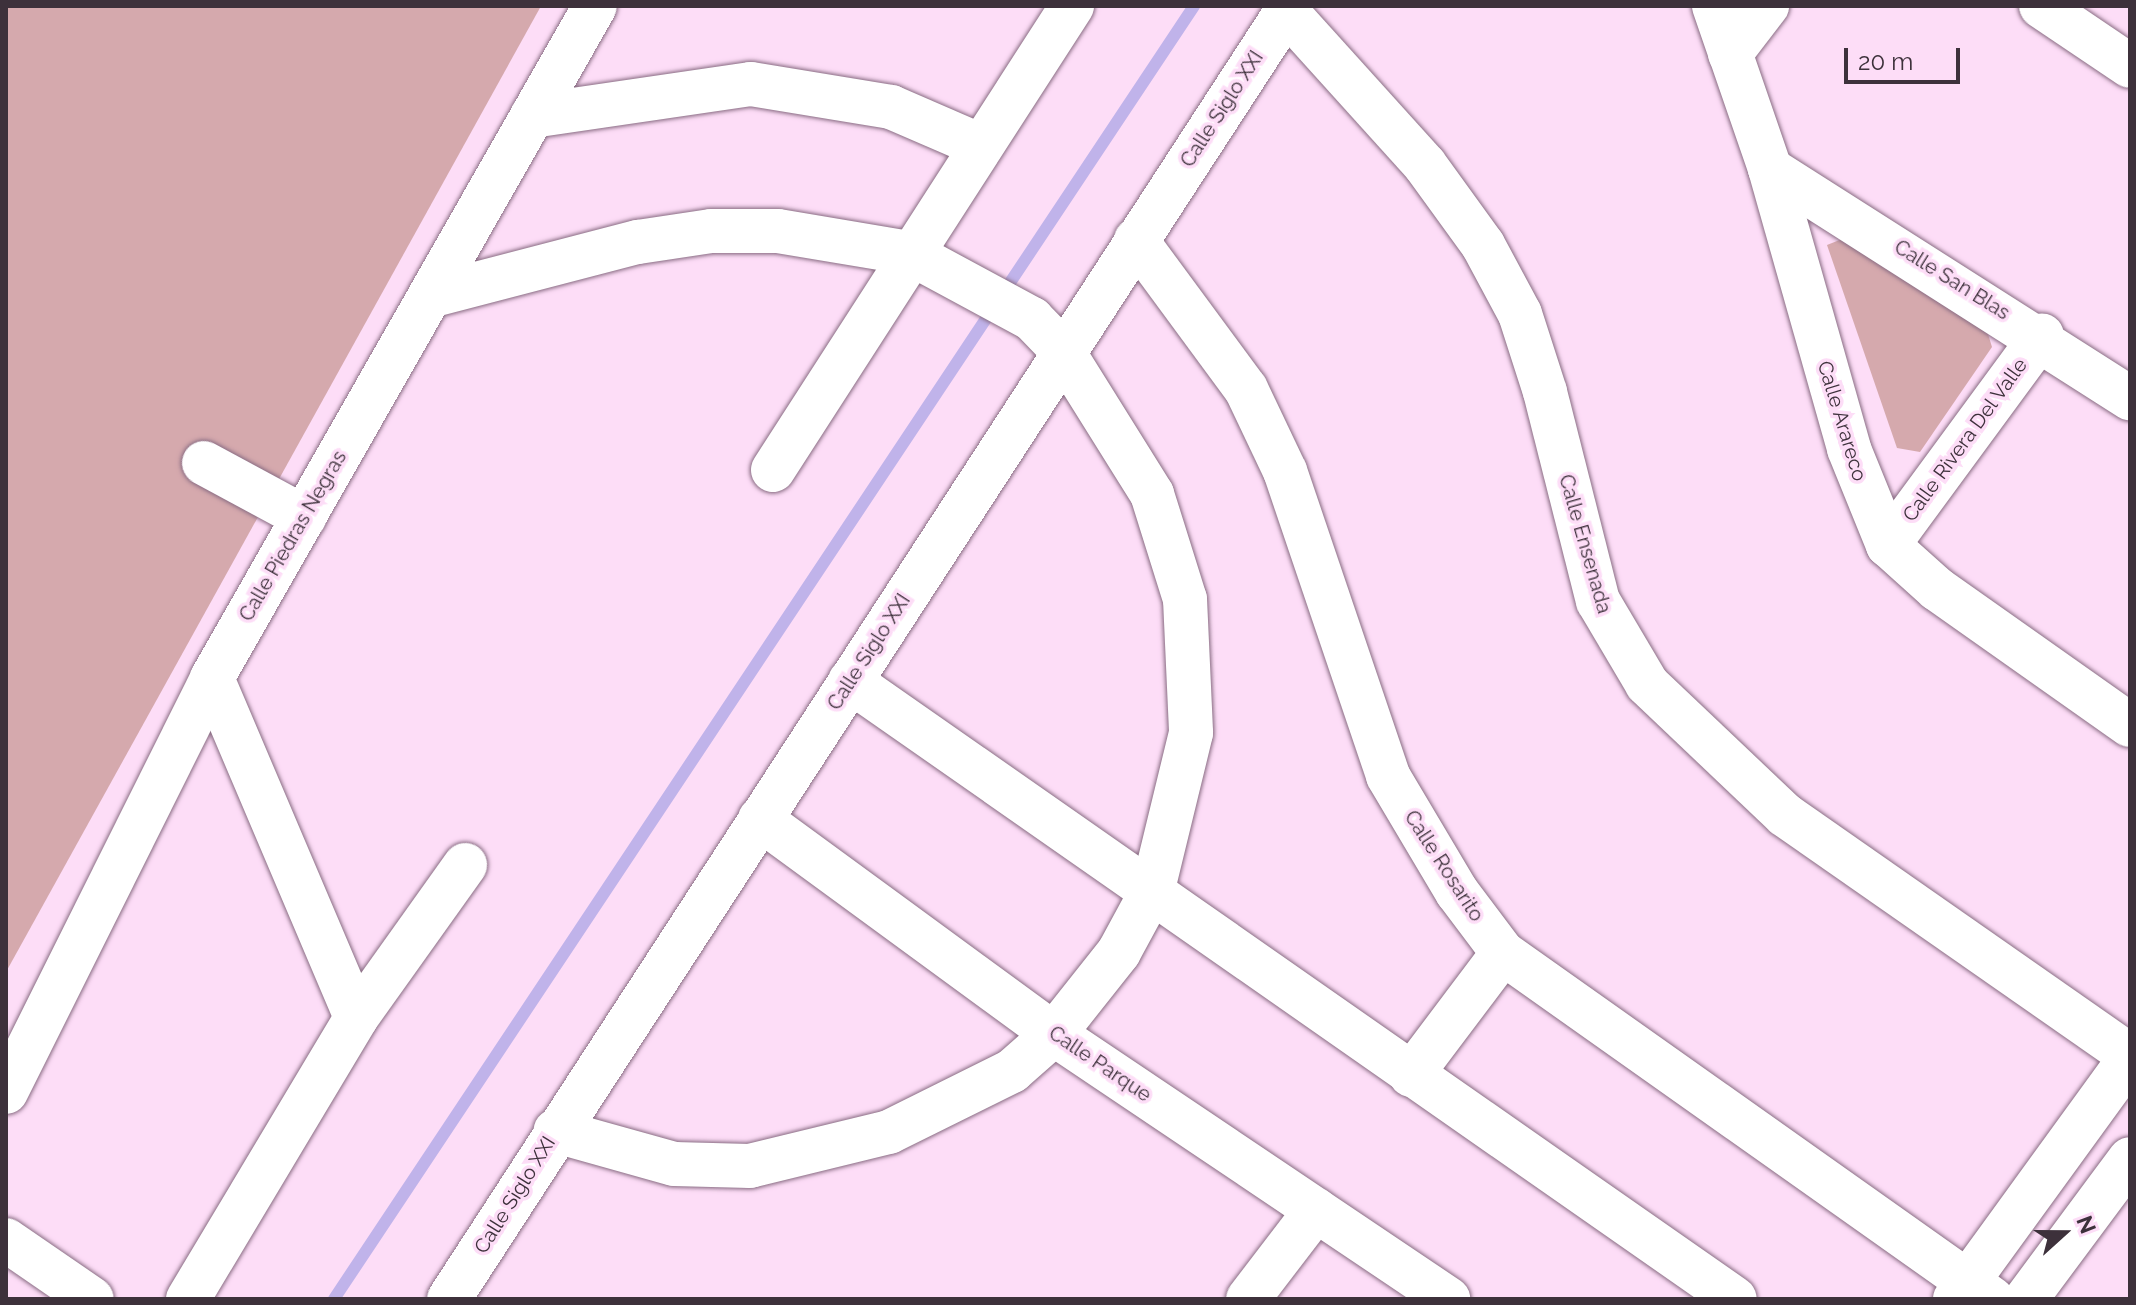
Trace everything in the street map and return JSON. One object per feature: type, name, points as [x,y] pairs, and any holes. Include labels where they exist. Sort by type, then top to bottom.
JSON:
[{"type":"street","name":"Calle Piedras Negras","points":[[10,1085],[212,678],[595,6]]},
{"type":"street","points":[[773,470],[1072,6]]},
{"type":"street","name":"Calle Arareco","points":[[1714,6],[1770,169],[1832,395],[1888,545],[1937,589],[2130,725]]},
{"type":"street","points":[[1730,54],[1767,6]]},
{"type":"street","points":[[2041,6],[2130,66]]},
{"type":"street","name":"Calle Siglo XXI","points":[[449,1299],[1062,350],[1288,9]]},
{"type":"street","name":"Calle Ensenada","points":[[1288,9],[1425,165],[1498,272],[1545,392],[1598,601],[1647,684],[1785,815],[2130,1057]]},
{"type":"street","points":[[532,116],[751,84],[891,107],[981,146]]},
{"type":"street","name":"Calle San Blas","points":[[1770,169],[2042,335],[2130,398]]},
{"type":"street","points":[[430,296],[638,242],[711,231],[778,231],[910,253],[957,273],[1032,319],[1062,350],[1152,494],[1185,599],[1191,733],[1153,889],[1119,952],[1054,1034],[964,1099],[816,1155],[750,1166],[674,1164],[556,1131]]},
{"type":"street","name":"Calle Rosarito","points":[[1136,240],[1246,389],[1285,471],[1388,776],[1457,892],[1503,953],[1972,1293]]},
{"type":"street","name":"Calle Rivera Del Valle","points":[[1888,545],[2042,335]]},
{"type":"street","points":[[204,463],[304,517]]},
{"type":"street","points":[[212,678],[356,1018]]},
{"type":"street","points":[[850,681],[1153,889],[1411,1075],[1735,1299]]},
{"type":"street","name":"Calle Parque","points":[[760,819],[1054,1034],[1448,1299]]},
{"type":"street","points":[[188,1299],[356,1018],[465,865]]},
{"type":"street","points":[[1411,1075],[1503,953]]},
{"type":"street","points":[[1972,1293],[2130,1057]]},
{"type":"street","points":[[2026,1299],[2130,1159]]},
{"type":"street","points":[[1248,1299],[1316,1210]]},
{"type":"street","points":[[6,1240],[92,1299]]},
{"type":"shaded area","points":[[6,6],[541,6],[6,972]]},
{"type":"shaded area","points":[[1847,237],[1984,321],[1992,347],[1920,452],[1897,448],[1827,245]]},
{"type":"waterway","points":[[334,1299],[1194,6]]}]
